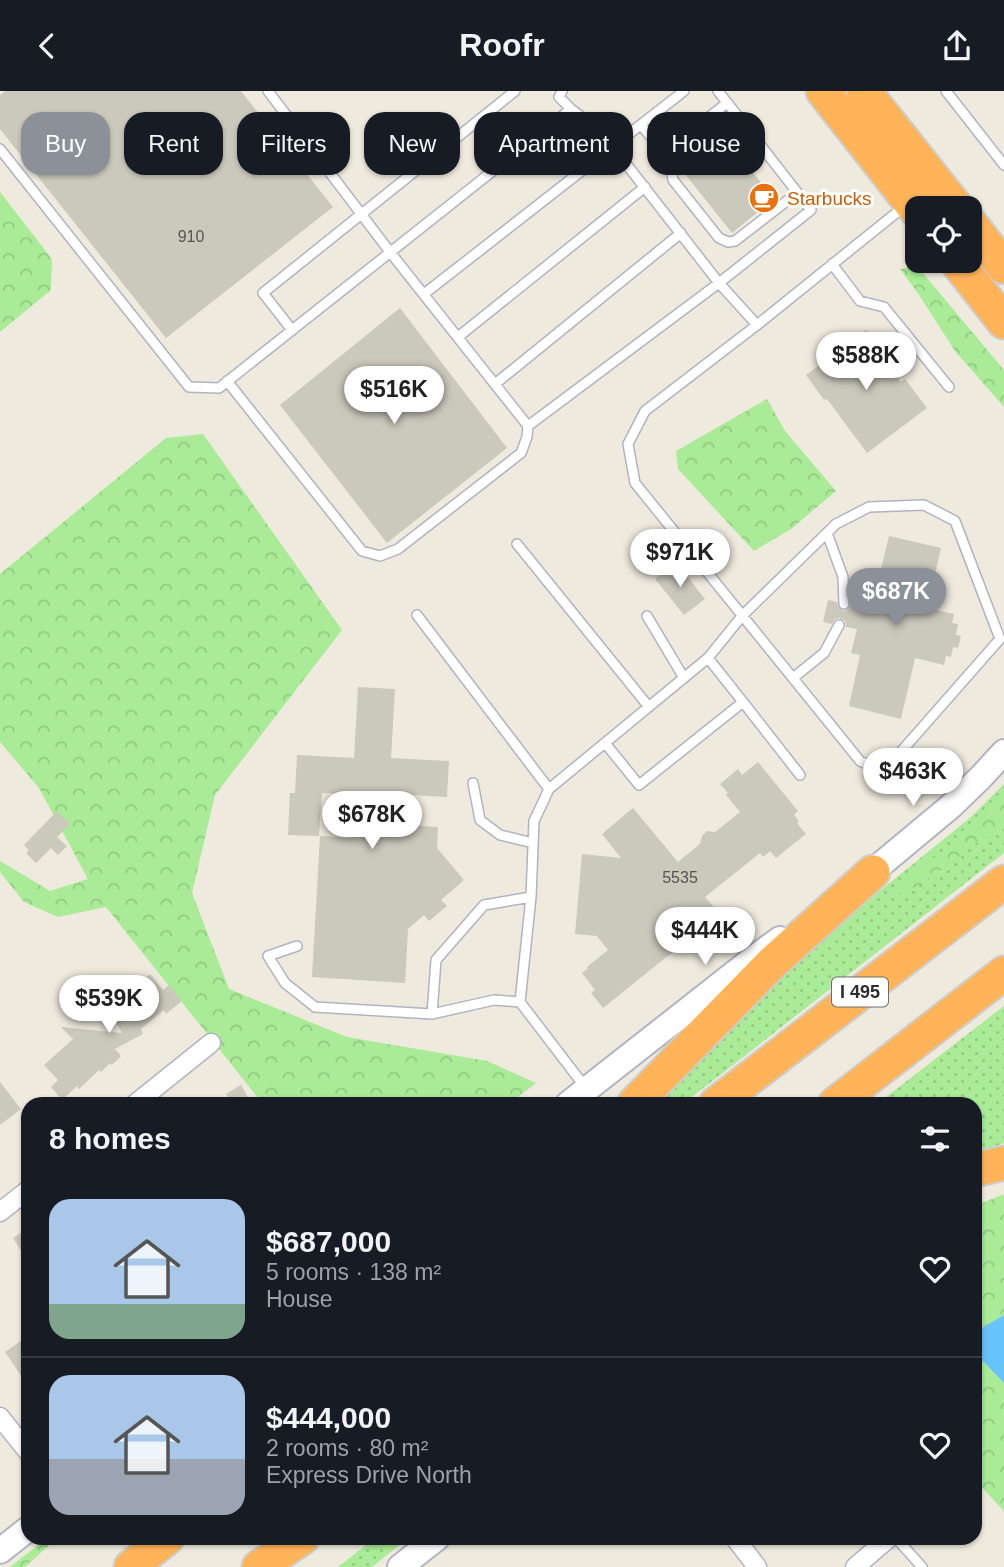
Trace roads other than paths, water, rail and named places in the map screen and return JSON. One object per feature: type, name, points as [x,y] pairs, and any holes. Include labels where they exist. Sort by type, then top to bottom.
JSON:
[{"type":"highway","points":[[864,91],[947,196]]},
{"type":"highway","points":[[825,92],[905,196]]},
{"type":"highway","points":[[982,236],[997,253]]},
{"type":"highway","points":[[965,273],[1004,322]]},
{"type":"highway","points":[[641,1097],[772,963],[873,872]]},
{"type":"highway","name":"I 495","points":[[725,1097],[1004,882]]},
{"type":"highway","points":[[844,1097],[1004,973]]},
{"type":"highway","points":[[982,1168],[1004,1163]]},
{"type":"highway","points":[[129,1567],[150,1545]]},
{"type":"highway","points":[[129,1567],[158,1545]]},
{"type":"highway","points":[[250,1567],[277,1545]]},
{"type":"highway","points":[[259,1567],[292,1545]]},
{"type":"main road","points":[[578,1097],[750,961],[873,872],[961,796],[1004,752]]},
{"type":"main road","points":[[982,1175],[1004,1163]]},
{"type":"main road","points":[[0,1551],[21,1534]]},
{"type":"main road","points":[[400,1567],[428,1545]]},
{"type":"street","points":[[144,1097],[211,1043]]},
{"type":"street","points":[[0,1212],[21,1196]]},
{"type":"street","points":[[0,1417],[21,1443]]},
{"type":"street","points":[[740,1545],[757,1567]]},
{"type":"street","points":[[855,1567],[881,1545]]},
{"type":"lane","points":[[227,381],[362,551],[380,556],[398,549],[522,453],[527,437],[528,426],[390,252],[268,91]]},
{"type":"lane","points":[[292,330],[262,293],[515,91]]},
{"type":"lane","points":[[633,132],[684,91]]},
{"type":"lane","points":[[528,426],[719,283],[811,210],[718,91]]},
{"type":"lane","points":[[946,91],[1004,165]]},
{"type":"lane","points":[[557,93],[574,112]]},
{"type":"lane","points":[[716,112],[727,103]]},
{"type":"lane","points":[[0,149],[189,387],[219,388],[571,110]]},
{"type":"lane","points":[[641,125],[669,158],[673,180],[719,238],[728,242],[735,241],[797,193]]},
{"type":"lane","points":[[633,172],[719,283],[757,325]]},
{"type":"lane","points":[[424,294],[578,175]]},
{"type":"lane","points":[[458,337],[645,187]]},
{"type":"lane","points":[[578,1097],[520,1002],[531,897],[534,821],[549,789],[708,658],[742,615],[836,524],[869,507],[924,505],[955,521],[1000,639],[884,771],[860,761],[793,678],[742,615],[635,483],[628,443],[645,411],[832,264],[905,213]]},
{"type":"lane","points":[[495,384],[681,233]]},
{"type":"lane","points":[[832,264],[860,301],[884,307],[949,387]]},
{"type":"lane","points":[[827,533],[843,577],[844,604]]},
{"type":"lane","points":[[517,544],[649,707]]},
{"type":"lane","points":[[417,615],[549,789]]},
{"type":"lane","points":[[647,616],[684,678]]},
{"type":"lane","points":[[793,678],[824,653],[839,625]]},
{"type":"lane","points":[[708,658],[800,775]]},
{"type":"lane","points":[[605,743],[639,785],[743,702]]},
{"type":"lane","points":[[473,783],[480,820],[500,835],[533,843]]},
{"type":"lane","points":[[432,1014],[436,960],[484,905],[531,897]]},
{"type":"lane","points":[[298,946],[268,956],[285,983],[315,1007],[432,1014],[494,1000],[520,1002]]},
{"type":"lane","points":[[902,1545],[922,1567]]},
{"type":"water","points":[[1004,1315],[1004,1383],[982,1360],[982,1328]]},
{"type":"place","name":"Starbucks","points":[[764,198]]}]
